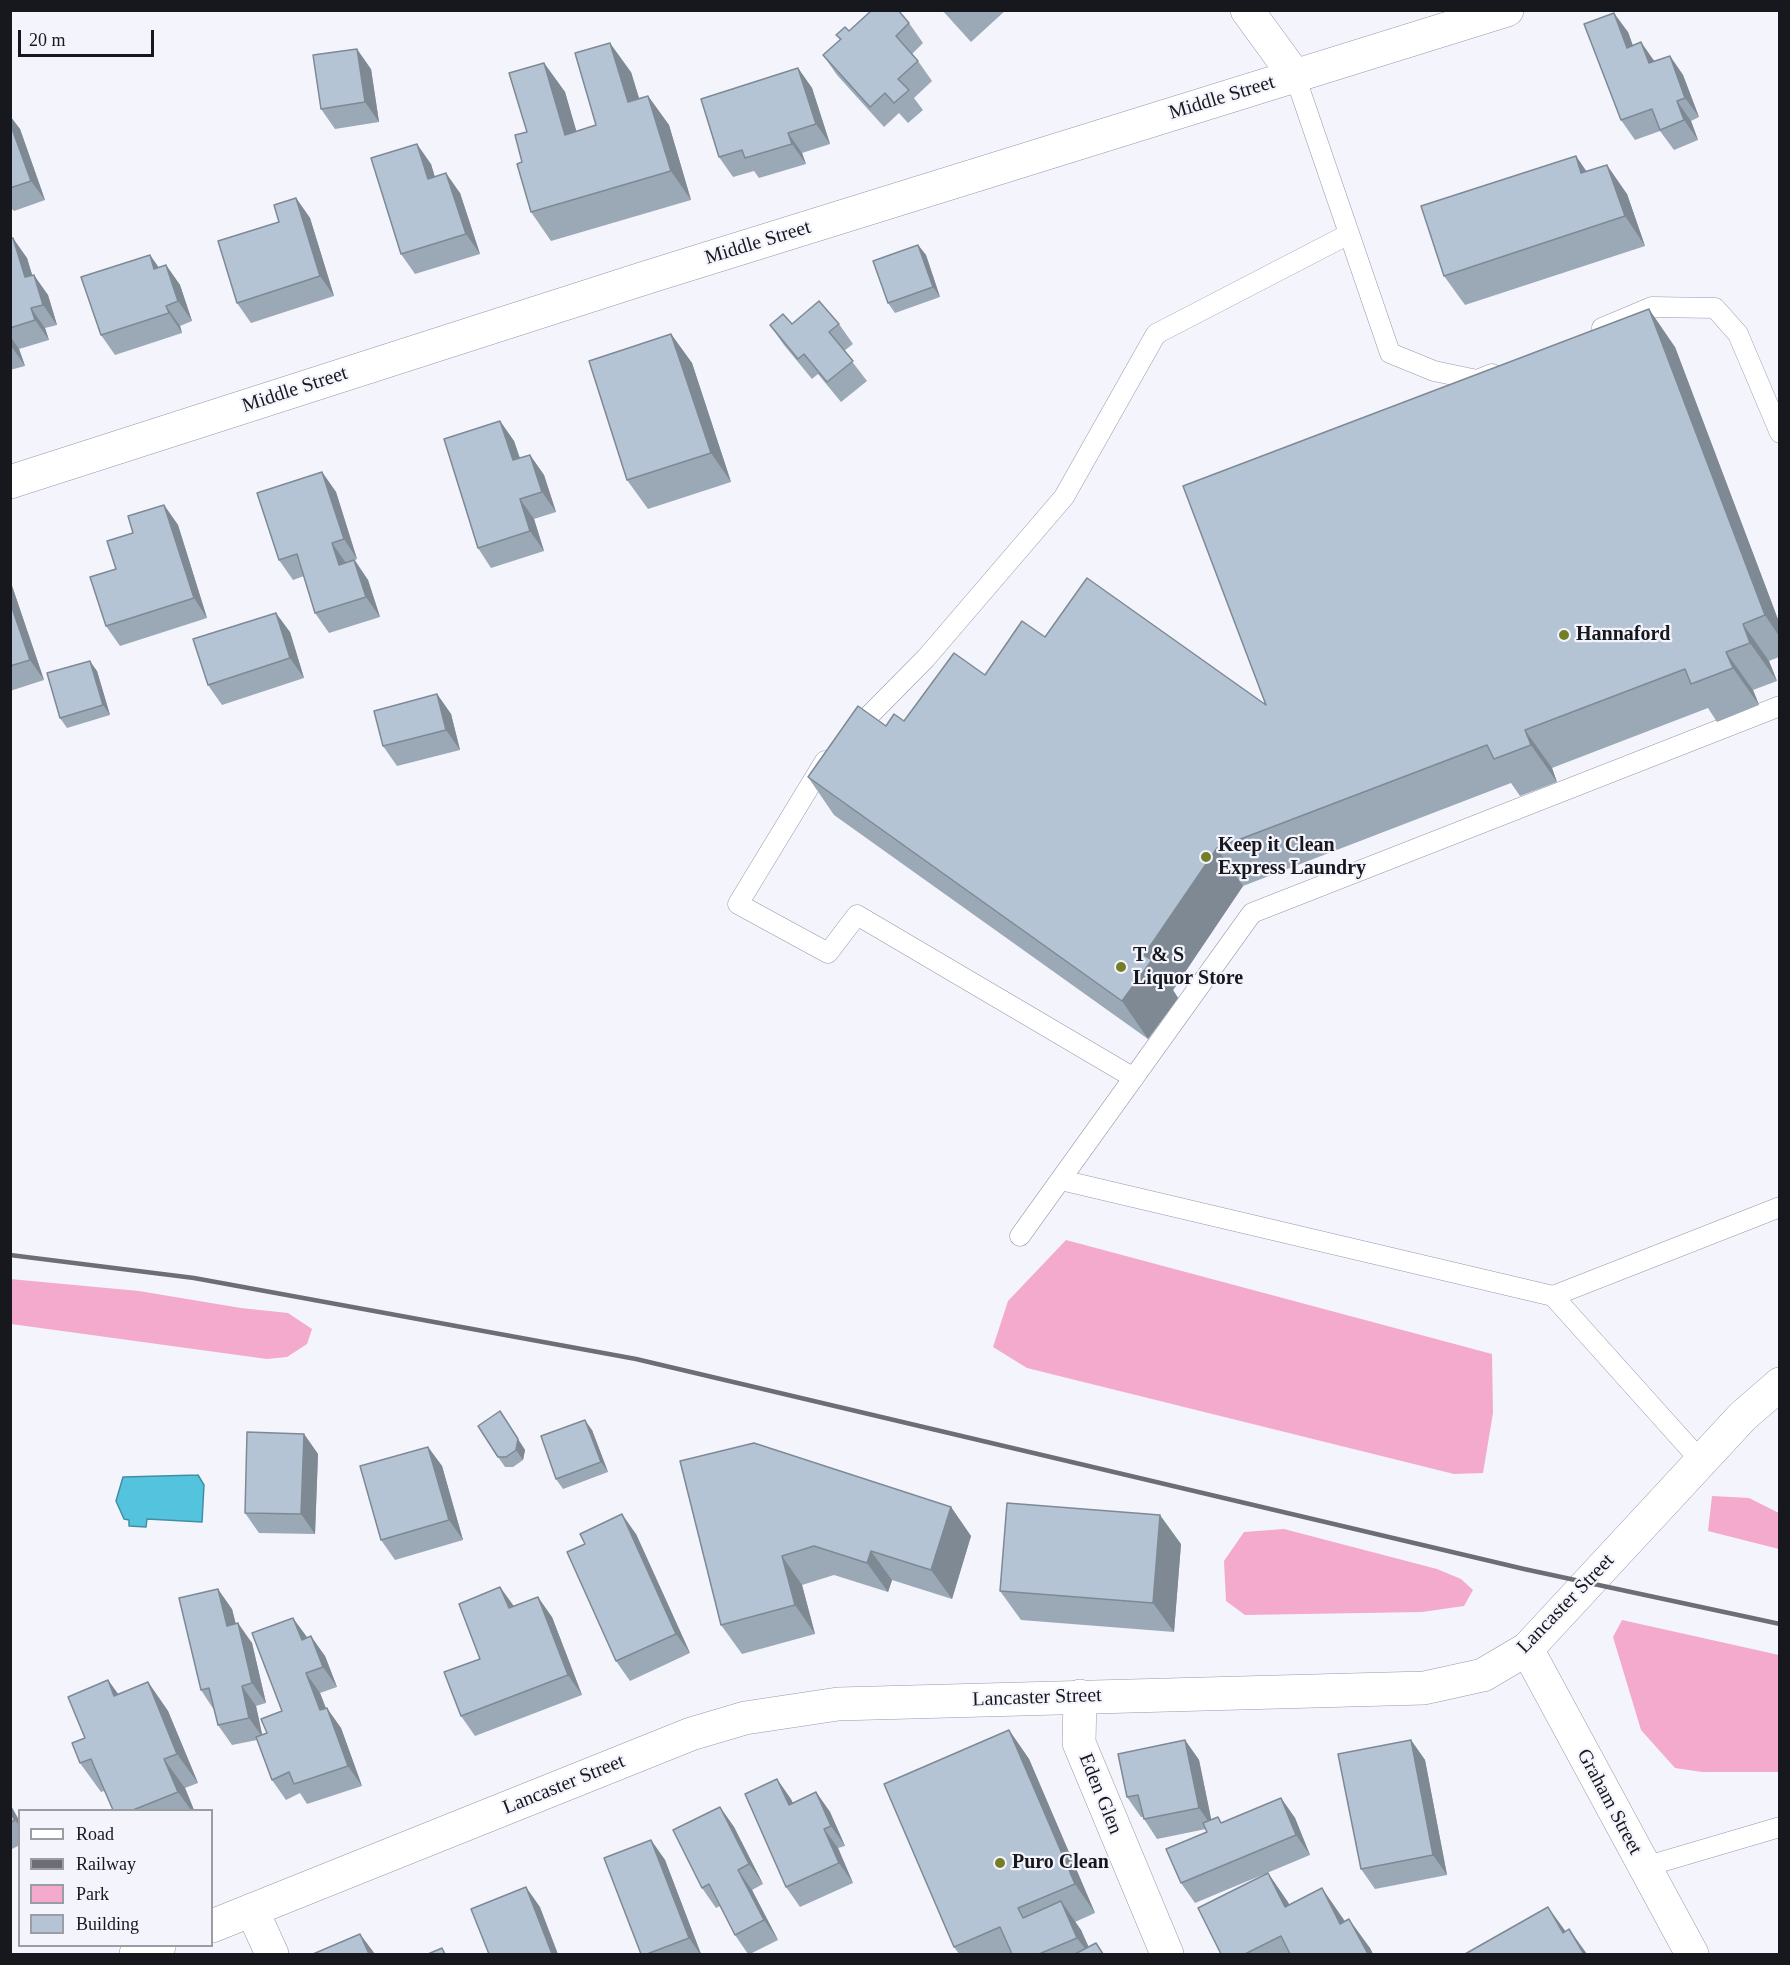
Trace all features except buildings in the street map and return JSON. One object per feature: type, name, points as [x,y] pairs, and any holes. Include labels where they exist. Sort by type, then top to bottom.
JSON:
[{"type":"street","points":[[1247,10],[1295,76]]},
{"type":"street","name":"Middle Street","points":[[10,482],[648,277],[1507,10]]},
{"type":"street","name":"Lancaster Street","points":[[213,1926],[691,1734],[745,1718],[838,1704],[1424,1688],[1483,1675],[1527,1649],[1743,1416],[1779,1384]]},
{"type":"street","name":"Graham Street","points":[[1527,1649],[1692,1954]]},
{"type":"street","name":"Eden Glen","points":[[1080,1696],[1079,1743],[1167,1954]]},
{"type":"street","points":[[252,1910],[272,1954]]},
{"type":"street","points":[[136,1954],[156,1947]]},
{"type":"lane","points":[[1295,76],[1390,353],[1434,371],[1477,380],[1510,366]]},
{"type":"lane","points":[[1134,1078],[857,915],[828,953],[738,904],[826,759],[926,658],[1064,497],[1156,334],[1349,234]]},
{"type":"lane","points":[[1587,334],[1652,307],[1715,309],[1738,334],[1779,433]]},
{"type":"lane","points":[[1020,1236],[1252,913],[1779,706]]},
{"type":"lane","points":[[1061,1180],[1553,1296],[1779,1207]]},
{"type":"lane","points":[[1553,1296],[1701,1461]]},
{"type":"lane","points":[[1644,1867],[1779,1827]]},
{"type":"green space","points":[[1066,1240],[1492,1354],[1493,1413],[1483,1473],[1454,1474],[1027,1368],[993,1347],[1008,1301]]},
{"type":"green space","points":[[10,1279],[139,1291],[241,1308],[288,1313],[312,1329],[307,1344],[287,1357],[267,1359],[11,1324]]},
{"type":"green space","points":[[1712,1496],[1749,1498],[1779,1513],[1779,1549],[1708,1531]]},
{"type":"green space","points":[[1284,1529],[1437,1569],[1461,1579],[1473,1590],[1464,1606],[1422,1612],[1245,1615],[1226,1601],[1224,1561],[1244,1532]]},
{"type":"green space","points":[[1622,1620],[1779,1655],[1779,1772],[1702,1772],[1675,1768],[1641,1730],[1613,1637]]},
{"type":"water","points":[[198,1475],[204,1485],[202,1522],[147,1519],[146,1527],[129,1526],[129,1520],[124,1519],[116,1501],[123,1477]]},
{"type":"railway","points":[[10,1255],[194,1278],[636,1359],[1524,1569],[1780,1624]]},
{"type":"place","name":"Hannaford","points":[[1564,635]]},
{"type":"place","name":"Keep it Clean Express Laundry","points":[[1206,857]]},
{"type":"place","name":"T & S Liquor Store","points":[[1121,967]]},
{"type":"place","name":"Puro Clean","points":[[1000,1863]]}]
